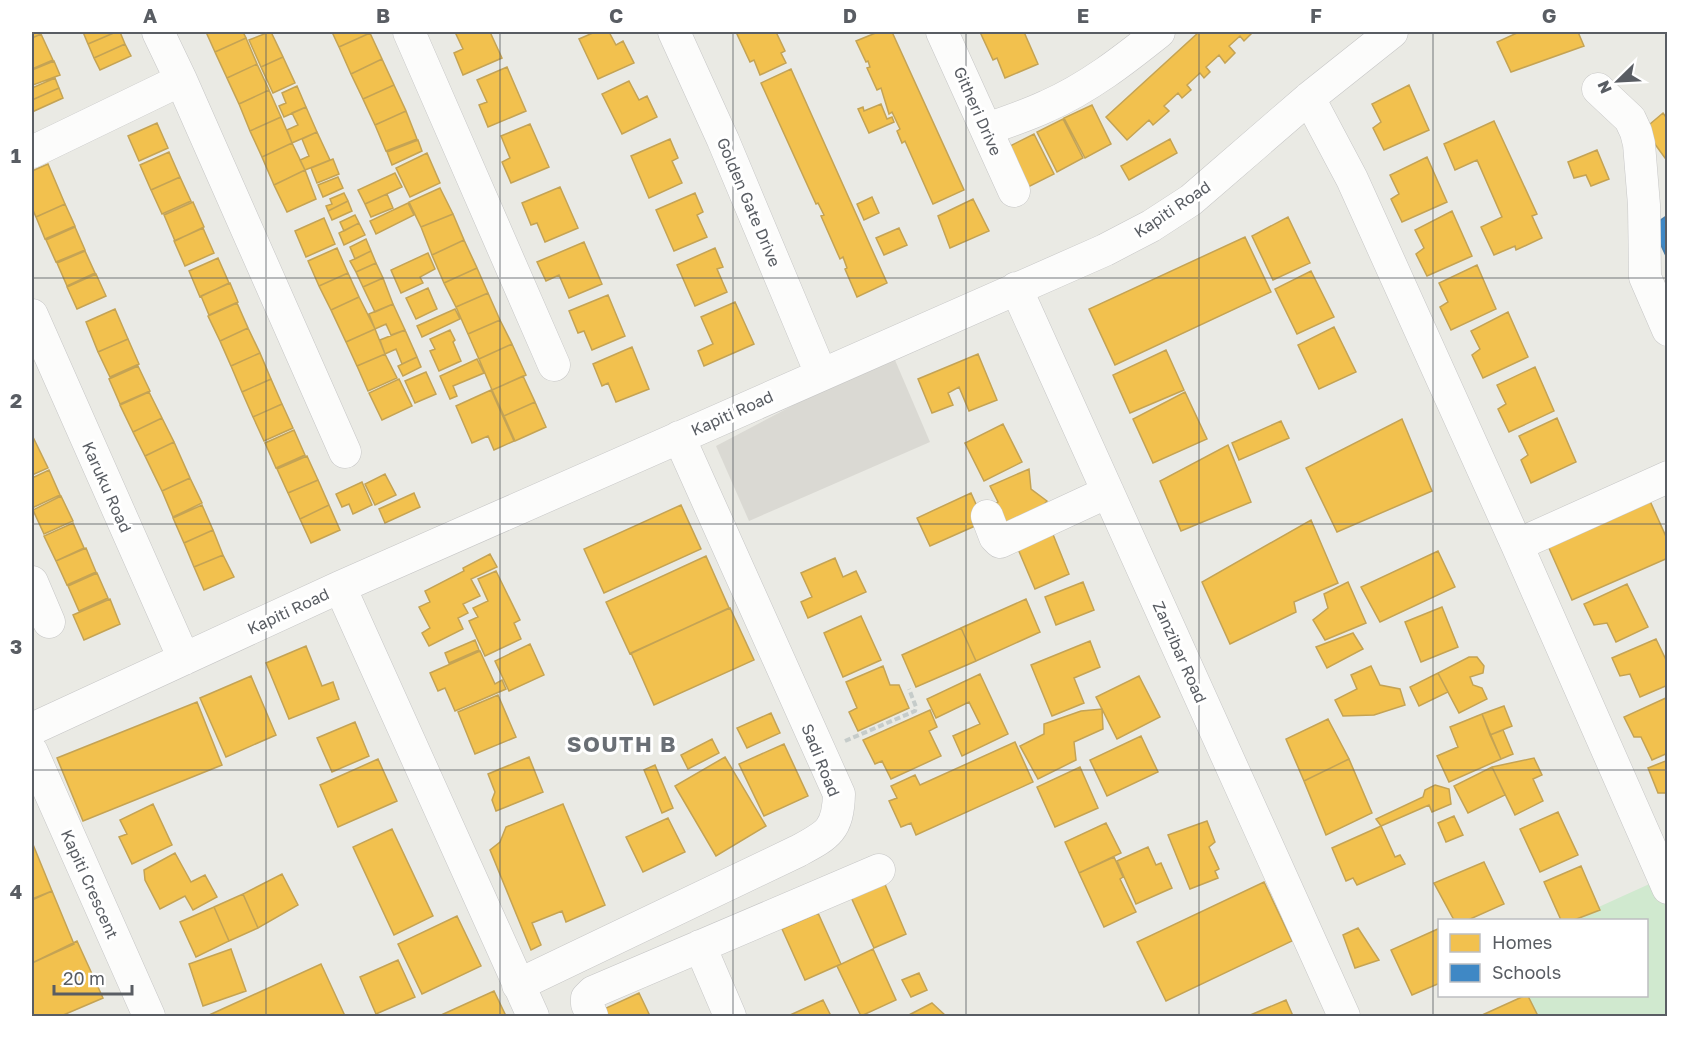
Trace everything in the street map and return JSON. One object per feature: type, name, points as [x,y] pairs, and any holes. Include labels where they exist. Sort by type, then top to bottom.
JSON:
[{"type":"street","points":[[158,32],[345,452]]},
{"type":"street","points":[[409,32],[554,365]]},
{"type":"street","name":"Golden Gate Drive","points":[[674,32],[723,140],[821,374]]},
{"type":"street","name":"Githeri Drive","points":[[942,32],[1014,191]]},
{"type":"street","points":[[987,129],[1047,106],[1087,84],[1121,62],[1159,32]]},
{"type":"street","name":"Kapiti Road","points":[[32,729],[340,587],[1105,250],[1151,226],[1191,200],[1391,32]]},
{"type":"street","points":[[32,152],[181,80]]},
{"type":"street","points":[[1598,89],[1630,120],[1636,132],[1644,204],[1645,277],[1668,330]]},
{"type":"street","points":[[1309,99],[1352,179],[1668,888]]},
{"type":"street","name":"Zanzibar Road","points":[[1016,288],[1344,1017]]},
{"type":"street","name":"Karuku Road","points":[[32,315],[40,356],[183,659]]},
{"type":"street","name":"Sadi Road","points":[[518,985],[813,843],[835,825],[839,809],[839,794],[679,437]]},
{"type":"street","points":[[1516,545],[1668,477]]},
{"type":"street","points":[[987,516],[1000,542],[1108,492]]},
{"type":"street","points":[[32,582],[49,622]]},
{"type":"street","points":[[340,587],[533,1017]]},
{"type":"street","name":"Kapiti Crescent","points":[[32,752],[149,1017]]},
{"type":"street","points":[[592,1017],[587,998],[592,992],[879,870]]},
{"type":"street","points":[[729,884],[749,925]]},
{"type":"street","points":[[700,946],[730,1017]]},
{"type":"path","points":[[820,752],[915,711],[916,707],[909,689]]},
{"type":"shaded area","points":[[892,353],[930,442],[749,521],[716,446]]},
{"type":"green space","points":[[1667,876],[1667,1016],[1537,1016],[1528,997],[1648,997],[1648,919],[1572,919]]},
{"type":"building: Homes","points":[[32,32],[40,32],[41,34],[32,38]]},
{"type":"building: Homes","points":[[83,32],[116,32],[88,44]]},
{"type":"building: Homes","points":[[120,32],[125,44],[94,58],[88,44]]},
{"type":"building: Homes","points":[[206,32],[243,32],[246,38],[215,52]]},
{"type":"building: Homes","points":[[269,32],[283,57],[261,67],[249,40]]},
{"type":"building: Homes","points":[[332,32],[369,32],[370,33],[339,47]]},
{"type":"building: Homes","points":[[455,32],[490,32],[502,58],[463,75],[454,53],[463,49]]},
{"type":"building: Homes","points":[[595,32],[609,32],[616,45],[623,41],[634,63],[598,79],[579,39]]},
{"type":"building: Homes","points":[[736,32],[776,32],[785,51],[781,53],[786,63],[760,75],[754,60],[750,62]]},
{"type":"building: Homes","points":[[878,32],[892,32],[964,190],[933,204],[905,141],[902,143],[897,131],[900,129],[892,112],[889,114],[881,88],[877,90],[867,68],[870,67],[868,61],[866,62],[856,41]]},
{"type":"building: Homes","points":[[980,32],[1024,32],[1038,64],[1005,78],[997,58],[993,60]]},
{"type":"building: Homes","points":[[1199,32],[1253,32],[1244,41],[1240,36],[1229,46],[1235,53],[1225,63],[1219,55],[1206,67],[1210,72],[1204,78],[1200,73],[1187,85],[1191,90],[1182,98],[1178,93],[1164,106],[1169,111],[1153,125],[1149,120],[1127,140],[1106,117]]},
{"type":"building: Homes","points":[[1519,32],[1578,32],[1584,46],[1511,72],[1497,42]]},
{"type":"building: Homes","points":[[370,33],[382,59],[351,74],[339,47]]},
{"type":"building: Homes","points":[[41,34],[53,60],[32,69],[32,38]]},
{"type":"building: Homes","points":[[246,38],[257,64],[227,78],[215,52]]},
{"type":"building: Homes","points":[[125,44],[131,56],[100,70],[94,58]]},
{"type":"building: Homes","points":[[283,57],[295,83],[273,93],[261,67]]},
{"type":"building: Homes","points":[[382,59],[394,85],[363,99],[351,74]]},
{"type":"building: Homes","points":[[54,61],[60,75],[33,85],[32,70]]},
{"type":"building: Homes","points":[[257,64],[269,90],[239,104],[227,78]]},
{"type":"building: Homes","points":[[507,67],[526,111],[488,127],[479,105],[487,102],[477,80]]},
{"type":"building: Homes","points":[[791,69],[887,283],[857,297],[845,269],[847,268],[843,257],[840,259],[821,216],[824,215],[818,203],[816,204],[761,83]]},
{"type":"building: Homes","points":[[55,78],[59,88],[32,100],[32,88]]},
{"type":"building: Homes","points":[[629,81],[639,100],[647,96],[657,117],[622,134],[602,94]]},
{"type":"building: Homes","points":[[394,85],[406,111],[375,125],[363,99]]},
{"type":"building: Homes","points":[[1409,85],[1429,130],[1384,150],[1373,128],[1381,122],[1372,104]]},
{"type":"building: Homes","points":[[297,86],[306,107],[284,117],[279,106],[286,103],[282,93]]},
{"type":"building: Homes","points":[[59,88],[63,98],[32,112],[32,100]]},
{"type":"building: Homes","points":[[269,90],[281,117],[250,131],[239,104]]},
{"type":"building: Homes","points":[[881,104],[887,119],[892,117],[894,122],[869,133],[858,109],[863,107],[864,111]]},
{"type":"building: Homes","points":[[1092,105],[1111,144],[1085,158],[1064,118]]},
{"type":"building: Homes","points":[[306,107],[317,132],[292,143],[287,130],[298,125],[292,113]]},
{"type":"building: Homes","points":[[406,111],[417,139],[386,151],[375,125]]},
{"type":"building: Homes","points":[[1663,113],[1668,120],[1668,156],[1665,158],[1644,129]]},
{"type":"building: Homes","points":[[281,117],[292,143],[262,157],[250,131]]},
{"type":"building: Homes","points":[[1063,119],[1083,158],[1057,172],[1037,132]]},
{"type":"building: Homes","points":[[1494,121],[1537,214],[1532,216],[1542,238],[1516,250],[1515,246],[1494,255],[1481,227],[1502,217],[1477,160],[1455,170],[1444,144]]},
{"type":"building: Homes","points":[[157,123],[168,148],[139,161],[128,136]]},
{"type":"building: Homes","points":[[530,124],[549,167],[511,183],[502,162],[510,158],[501,136]]},
{"type":"building: Homes","points":[[317,132],[330,160],[305,170],[300,160],[309,156],[302,139]]},
{"type":"building: Homes","points":[[1034,134],[1054,174],[1028,187],[1008,147]]},
{"type":"building: Homes","points":[[670,139],[678,158],[672,161],[682,183],[649,198],[631,156]]},
{"type":"building: Homes","points":[[1170,139],[1177,153],[1129,180],[1121,166]]},
{"type":"building: Homes","points":[[418,140],[422,151],[392,165],[387,152]]},
{"type":"building: Homes","points":[[292,143],[305,170],[274,185],[262,157]]},
{"type":"building: Homes","points":[[1597,150],[1609,179],[1591,186],[1586,175],[1574,178],[1568,162]]},
{"type":"building: Homes","points":[[169,152],[180,177],[151,190],[140,165]]},
{"type":"building: Homes","points":[[427,153],[440,183],[410,197],[396,168]]},
{"type":"building: Homes","points":[[1427,157],[1447,202],[1402,222],[1391,199],[1399,194],[1390,175]]},
{"type":"building: Homes","points":[[333,159],[339,174],[317,183],[311,168]]},
{"type":"building: Homes","points":[[48,164],[65,204],[36,217],[32,208],[32,171]]},
{"type":"building: Homes","points":[[305,170],[316,199],[287,212],[274,185]]},
{"type":"building: Homes","points":[[395,173],[402,187],[365,204],[358,190]]},
{"type":"building: Homes","points":[[180,177],[191,201],[162,214],[151,190]]},
{"type":"building: Homes","points":[[338,177],[343,188],[323,197],[318,185]]},
{"type":"building: Homes","points":[[560,187],[578,228],[545,242],[537,223],[531,225],[522,203]]},
{"type":"building: Homes","points":[[440,188],[453,214],[421,227],[409,202]]},
{"type":"building: Homes","points":[[344,193],[348,201],[328,211],[326,206],[332,204],[330,199]]},
{"type":"building: Homes","points":[[695,193],[703,212],[697,215],[707,237],[674,251],[656,210]]},
{"type":"building: Homes","points":[[387,194],[393,208],[371,217],[365,204]]},
{"type":"building: Homes","points":[[872,197],[879,213],[864,220],[857,204]]},
{"type":"building: Homes","points":[[973,199],[989,231],[950,248],[938,216]]},
{"type":"building: Homes","points":[[348,201],[352,211],[332,220],[328,211]]},
{"type":"building: Homes","points":[[193,202],[204,227],[175,241],[164,215]]},
{"type":"building: Homes","points":[[408,203],[414,215],[376,234],[370,221]]},
{"type":"building: Homes","points":[[65,204],[75,226],[45,239],[36,217]]},
{"type":"building: Homes","points":[[1452,211],[1472,256],[1427,276],[1416,254],[1424,248],[1415,230]]},
{"type":"building: Homes","points":[[453,214],[464,240],[432,255],[421,227]]},
{"type":"building: Homes","points":[[355,215],[359,223],[344,231],[340,222]]},
{"type":"building: Homes","points":[[1288,217],[1310,263],[1273,280],[1252,236]]},
{"type":"building: Homes","points":[[324,218],[335,244],[306,257],[295,231]]},
{"type":"building: Homes","points":[[359,223],[365,235],[344,245],[339,233]]},
{"type":"building: Homes","points":[[75,227],[85,250],[56,262],[46,240]]},
{"type":"building: Homes","points":[[203,228],[214,253],[185,266],[174,241]]},
{"type":"building: Homes","points":[[899,228],[907,245],[884,255],[876,238]]},
{"type":"building: Homes","points":[[1245,237],[1271,292],[1115,365],[1089,309]]},
{"type":"building: Homes","points":[[366,239],[371,251],[355,259],[350,247]]},
{"type":"building: Homes","points":[[464,240],[477,268],[444,283],[432,255]]},
{"type":"building: Homes","points":[[584,242],[602,284],[569,298],[559,275],[546,281],[537,262]]},
{"type":"building: Homes","points":[[337,248],[348,273],[319,286],[308,261]]},
{"type":"building: Homes","points":[[715,248],[723,267],[717,269],[727,292],[695,306],[677,265]]},
{"type":"building: Homes","points":[[85,251],[95,273],[67,286],[57,263]]},
{"type":"building: Homes","points":[[371,251],[376,263],[356,272],[350,261]]},
{"type":"building: Homes","points":[[428,253],[435,269],[420,277],[423,283],[401,293],[391,270]]},
{"type":"building: Homes","points":[[218,258],[229,283],[200,297],[189,271]]},
{"type":"building: Homes","points":[[376,263],[383,278],[363,287],[356,272]]},
{"type":"building: Homes","points":[[1477,265],[1496,309],[1451,330],[1440,307],[1448,302],[1439,283]]},
{"type":"building: Homes","points":[[477,268],[488,293],[456,307],[444,283]]},
{"type":"building: Homes","points":[[1311,271],[1334,317],[1297,334],[1275,289]]},
{"type":"building: Homes","points":[[348,273],[359,297],[331,310],[319,286]]},
{"type":"building: Homes","points":[[96,274],[106,296],[77,309],[67,287]]},
{"type":"building: Homes","points":[[383,278],[393,304],[375,312],[363,287]]},
{"type":"building: Homes","points":[[230,283],[238,302],[209,315],[201,296]]},
{"type":"building: Homes","points":[[428,288],[437,309],[416,319],[406,298]]},
{"type":"building: Homes","points":[[488,293],[500,320],[468,334],[456,307]]},
{"type":"building: Homes","points":[[608,295],[625,336],[592,350],[584,331],[578,333],[569,311]]},
{"type":"building: Homes","points":[[359,297],[375,329],[346,342],[331,310]]},
{"type":"building: Homes","points":[[735,302],[754,344],[704,366],[698,351],[713,344],[701,317]]},
{"type":"building: Homes","points":[[237,303],[248,328],[220,341],[208,316]]},
{"type":"building: Homes","points":[[393,304],[405,330],[391,335],[386,324],[375,329],[369,314]]},
{"type":"building: Homes","points":[[115,309],[128,339],[98,352],[86,322]]},
{"type":"building: Homes","points":[[455,309],[460,319],[422,337],[417,326]]},
{"type":"building: Homes","points":[[1508,312],[1528,357],[1483,378],[1472,355],[1480,349],[1471,331]]},
{"type":"building: Homes","points":[[500,320],[512,344],[479,359],[468,334]]},
{"type":"building: Homes","points":[[1334,327],[1356,372],[1319,389],[1298,345]]},
{"type":"building: Homes","points":[[248,328],[260,353],[231,366],[220,341]]},
{"type":"building: Homes","points":[[375,329],[385,354],[357,366],[346,342]]},
{"type":"building: Homes","points":[[405,330],[417,357],[402,364],[396,349],[385,354],[380,340]]},
{"type":"building: Homes","points":[[450,330],[461,361],[439,371],[430,351],[435,349],[430,339]]},
{"type":"building: Homes","points":[[128,339],[139,364],[110,377],[98,352]]},
{"type":"building: Homes","points":[[512,344],[526,375],[492,390],[479,359]]},
{"type":"building: Homes","points":[[632,347],[649,389],[616,402],[608,383],[602,386],[593,364]]},
{"type":"building: Homes","points":[[1166,350],[1184,390],[1130,413],[1113,375]]},
{"type":"building: Homes","points":[[260,353],[271,379],[242,392],[231,366]]},
{"type":"building: Homes","points":[[385,354],[397,378],[368,391],[357,366]]},
{"type":"building: Homes","points":[[978,354],[997,400],[969,411],[959,387],[948,393],[953,405],[932,413],[918,379]]},
{"type":"building: Homes","points":[[417,357],[421,367],[403,376],[398,366]]},
{"type":"building: Homes","points":[[477,359],[484,373],[453,386],[457,396],[450,399],[440,376]]},
{"type":"building: Homes","points":[[138,366],[150,391],[120,404],[109,379]]},
{"type":"building: Homes","points":[[1535,367],[1554,411],[1509,432],[1498,409],[1506,404],[1497,385]]},
{"type":"building: Homes","points":[[426,372],[436,394],[415,403],[405,381]]},
{"type":"building: Homes","points":[[523,376],[535,402],[504,416],[492,390]]},
{"type":"building: Homes","points":[[271,379],[282,404],[253,417],[242,392]]},
{"type":"building: Homes","points":[[399,379],[412,406],[382,420],[369,393]]},
{"type":"building: Homes","points":[[491,390],[514,441],[494,450],[488,436],[472,443],[456,406]]},
{"type":"building: Homes","points":[[149,392],[162,418],[133,432],[120,405]]},
{"type":"building: Homes","points":[[1185,392],[1207,439],[1153,463],[1133,419]]},
{"type":"building: Homes","points":[[535,402],[546,427],[515,441],[504,416]]},
{"type":"building: Homes","points":[[282,404],[293,428],[264,441],[253,417]]},
{"type":"building: Homes","points":[[162,418],[174,442],[145,456],[133,432]]},
{"type":"building: Homes","points":[[1557,418],[1576,462],[1531,483],[1521,460],[1528,455],[1519,436]]},
{"type":"building: Homes","points":[[1402,419],[1432,491],[1337,532],[1306,468]]},
{"type":"building: Homes","points":[[1281,421],[1289,438],[1239,460],[1232,443]]},
{"type":"building: Homes","points":[[1003,424],[1022,462],[984,481],[965,443]]},
{"type":"building: Homes","points":[[294,430],[305,455],[276,468],[265,443]]},
{"type":"building: Homes","points":[[32,435],[48,468],[32,475]]},
{"type":"building: Homes","points":[[174,442],[190,478],[162,491],[145,456]]},
{"type":"building: Homes","points":[[1228,445],[1251,502],[1181,531],[1160,481]]},
{"type":"building: Homes","points":[[307,456],[318,480],[288,493],[277,469]]},
{"type":"building: Homes","points":[[1029,469],[1031,489],[1047,501],[1040,509],[1001,537],[987,507],[998,502],[990,486]]},
{"type":"building: Homes","points":[[49,470],[60,495],[32,508],[32,478]]},
{"type":"building: Homes","points":[[385,474],[396,495],[375,505],[365,484]]},
{"type":"building: Homes","points":[[190,478],[202,503],[173,517],[162,491]]},
{"type":"building: Homes","points":[[318,480],[329,505],[300,519],[288,493]]},
{"type":"building: Homes","points":[[362,482],[372,505],[353,514],[349,504],[342,507],[336,494]]},
{"type":"building: Homes","points":[[414,493],[420,507],[385,523],[379,509]]},
{"type":"building: Homes","points":[[971,493],[984,522],[930,546],[917,518]]},
{"type":"building: Homes","points":[[61,496],[73,521],[44,534],[33,510]]},
{"type":"building: Homes","points":[[1650,501],[1668,541],[1668,558],[1572,600],[1548,546]]},
{"type":"building: Homes","points":[[202,505],[213,530],[184,543],[173,518]]},
{"type":"building: Homes","points":[[329,505],[340,530],[311,543],[300,519]]},
{"type":"building: Homes","points":[[681,505],[701,549],[604,593],[584,549]]},
{"type":"building: Homes","points":[[1311,520],[1338,583],[1294,602],[1296,612],[1230,644],[1202,582]]},
{"type":"building: Homes","points":[[73,523],[84,548],[56,561],[44,536]]},
{"type":"building: Homes","points":[[1050,527],[1069,574],[1035,589],[1015,542]]},
{"type":"building: Homes","points":[[213,530],[223,555],[194,567],[184,543]]},
{"type":"building: Homes","points":[[86,548],[96,572],[67,585],[56,561]]},
{"type":"building: Homes","points":[[1438,551],[1455,587],[1380,622],[1361,587]]},
{"type":"building: Homes","points":[[490,554],[497,567],[471,579],[480,596],[463,604],[468,613],[458,618],[463,629],[429,646],[422,633],[430,628],[419,607],[430,602],[425,591],[464,571],[463,568]]},
{"type":"building: Homes","points":[[223,555],[234,577],[204,590],[194,567]]},
{"type":"building: Homes","points":[[706,556],[729,608],[630,654],[606,602]]},
{"type":"building: Homes","points":[[835,558],[843,577],[856,571],[866,592],[808,618],[801,602],[812,597],[801,573]]},
{"type":"building: Homes","points":[[496,571],[520,620],[514,623],[521,639],[485,656],[469,621],[478,617],[473,608],[488,601],[478,579]]},
{"type":"building: Homes","points":[[97,573],[108,598],[79,611],[68,586]]},
{"type":"building: Homes","points":[[1083,582],[1094,610],[1056,625],[1045,597]]},
{"type":"building: Homes","points":[[1348,582],[1366,623],[1325,640],[1313,620],[1328,608],[1324,594]]},
{"type":"building: Homes","points":[[1627,584],[1648,627],[1616,642],[1607,623],[1594,625],[1584,604]]},
{"type":"building: Homes","points":[[110,599],[120,624],[84,640],[73,615]]},
{"type":"building: Homes","points":[[1026,599],[1040,632],[976,661],[961,628]]},
{"type":"building: Homes","points":[[1442,607],[1458,647],[1421,662],[1405,622]]},
{"type":"building: Homes","points":[[730,608],[754,660],[654,705],[631,653]]},
{"type":"building: Homes","points":[[861,616],[881,660],[843,677],[824,633]]},
{"type":"building: Homes","points":[[961,628],[976,661],[916,687],[902,655]]},
{"type":"building: Homes","points":[[1353,633],[1363,649],[1327,668],[1316,647]]},
{"type":"building: Homes","points":[[1656,639],[1668,664],[1668,685],[1640,697],[1630,674],[1620,676],[1612,658]]},
{"type":"building: Homes","points":[[475,640],[479,650],[449,663],[445,653]]},
{"type":"building: Homes","points":[[1090,641],[1100,667],[1074,678],[1084,703],[1052,716],[1031,665]]},
{"type":"building: Homes","points":[[530,644],[544,675],[509,691],[495,661]]},
{"type":"building: Homes","points":[[306,646],[322,686],[333,682],[339,699],[289,719],[266,663]]},
{"type":"building: Homes","points":[[480,651],[495,684],[502,680],[506,689],[455,711],[445,688],[438,691],[430,673]]},
{"type":"building: Homes","points":[[1469,657],[1477,657],[1484,666],[1483,673],[1470,677],[1473,685],[1482,688],[1487,699],[1459,713],[1438,673]]},
{"type":"building: Homes","points":[[883,666],[890,685],[899,685],[909,708],[858,731],[849,712],[857,708],[846,682]]},
{"type":"building: Homes","points":[[1371,666],[1380,685],[1400,689],[1405,705],[1374,715],[1343,716],[1335,700],[1357,689],[1351,675]]},
{"type":"building: Homes","points":[[1438,673],[1448,692],[1419,706],[1410,687]]},
{"type":"building: Homes","points":[[980,674],[1008,734],[962,756],[953,736],[980,724],[969,702],[936,718],[927,699]]},
{"type":"building: Homes","points":[[251,676],[276,735],[226,757],[200,698]]},
{"type":"building: Homes","points":[[1139,676],[1160,717],[1117,739],[1096,697]]},
{"type":"building: Homes","points":[[498,695],[516,737],[475,754],[458,712]]},
{"type":"building: Homes","points":[[1668,697],[1668,753],[1652,760],[1641,737],[1634,737],[1624,717]]},
{"type":"building: Homes","points":[[197,702],[222,765],[83,821],[57,758]]},
{"type":"building: Homes","points":[[1504,706],[1512,726],[1490,735],[1482,714]]},
{"type":"building: Homes","points":[[1102,709],[1103,729],[1074,742],[1076,760],[1038,779],[1020,746],[1044,734],[1044,724],[1081,711]]},
{"type":"building: Homes","points":[[930,710],[937,727],[929,731],[941,756],[891,779],[882,761],[875,764],[863,740]]},
{"type":"building: Homes","points":[[771,713],[780,733],[747,748],[737,728]]},
{"type":"building: Homes","points":[[1482,714],[1501,759],[1449,782],[1437,756],[1458,747],[1450,727]]},
{"type":"building: Homes","points":[[1328,719],[1349,759],[1304,781],[1286,739]]},
{"type":"building: Homes","points":[[355,722],[369,756],[332,772],[317,738]]},
{"type":"building: Homes","points":[[1503,730],[1513,754],[1501,759],[1490,735]]},
{"type":"building: Homes","points":[[1141,736],[1158,772],[1107,796],[1090,760]]},
{"type":"building: Homes","points":[[712,739],[719,753],[688,769],[681,755]]},
{"type":"building: Homes","points":[[1015,742],[1033,782],[916,835],[911,823],[901,827],[889,801],[897,798],[891,786],[915,775],[920,785]]},
{"type":"building: Homes","points":[[784,744],[808,796],[764,816],[739,764]]},
{"type":"building: Homes","points":[[529,757],[543,792],[496,811],[492,800],[495,792],[488,774]]},
{"type":"building: Homes","points":[[725,757],[766,826],[716,856],[675,786]]},
{"type":"building: Homes","points":[[1534,758],[1542,775],[1533,779],[1543,801],[1515,815],[1492,767]]},
{"type":"building: Homes","points":[[378,759],[397,801],[338,827],[320,785]]},
{"type":"building: Homes","points":[[1349,759],[1372,813],[1326,835],[1304,781]]},
{"type":"building: Homes","points":[[1668,760],[1668,793],[1658,793],[1648,768]]},
{"type":"building: Homes","points":[[655,765],[673,808],[662,813],[644,770]]},
{"type":"building: Homes","points":[[1080,767],[1098,808],[1055,827],[1037,787]]},
{"type":"building: Homes","points":[[1492,767],[1505,795],[1468,813],[1454,786]]},
{"type":"building: Homes","points":[[1435,785],[1449,789],[1451,804],[1432,812],[1429,805],[1381,826],[1376,819],[1423,797],[1425,790]]},
{"type":"building: Homes","points":[[153,804],[172,845],[132,864],[119,837],[127,834],[120,820]]},
{"type":"building: Homes","points":[[563,804],[605,905],[566,922],[562,911],[532,923],[541,945],[531,950],[490,850],[500,842],[506,827]]},
{"type":"building: Homes","points":[[1558,812],[1578,855],[1540,872],[1520,829]]},
{"type":"building: Homes","points":[[1454,816],[1463,835],[1446,842],[1438,823]]},
{"type":"building: Homes","points":[[668,818],[685,852],[643,872],[626,837]]},
{"type":"building: Homes","points":[[1207,821],[1215,842],[1209,847],[1219,869],[1215,871],[1218,878],[1190,889],[1168,835]]},
{"type":"building: Homes","points":[[1106,823],[1121,853],[1079,873],[1065,842]]},
{"type":"building: Homes","points":[[1381,826],[1395,857],[1400,855],[1405,864],[1357,885],[1353,878],[1346,881],[1332,848]]},
{"type":"building: Homes","points":[[392,829],[433,916],[394,935],[353,847]]},
{"type":"building: Homes","points":[[32,842],[52,891],[32,899]]},
{"type":"building: Homes","points":[[1148,847],[1156,865],[1161,863],[1172,888],[1136,904],[1117,861]]},
{"type":"building: Homes","points":[[175,853],[191,882],[205,875],[217,897],[193,910],[185,896],[160,909],[145,880],[144,870]]},
{"type":"building: Homes","points":[[1114,857],[1123,877],[1120,879],[1136,912],[1104,927],[1079,873]]},
{"type":"building: Homes","points":[[1484,862],[1504,904],[1470,919],[1453,919],[1434,883]]},
{"type":"building: Homes","points":[[1581,866],[1600,910],[1577,919],[1561,919],[1544,882]]},
{"type":"building: Homes","points":[[282,874],[298,905],[258,928],[243,894]]},
{"type":"building: Homes","points":[[884,882],[906,934],[874,948],[851,897]]},
{"type":"building: Homes","points":[[1264,882],[1292,941],[1166,1001],[1137,942]]},
{"type":"building: Homes","points":[[52,891],[74,944],[32,963],[32,900]]},
{"type":"building: Homes","points":[[243,894],[258,928],[229,941],[214,907]]},
{"type":"building: Homes","points":[[214,907],[229,941],[196,957],[180,922]]},
{"type":"building: Homes","points":[[818,913],[841,964],[805,980],[782,929]]},
{"type":"building: Homes","points":[[457,916],[481,966],[422,994],[398,944]]},
{"type":"building: Homes","points":[[1358,928],[1379,960],[1355,968],[1343,935]]},
{"type":"building: Homes","points":[[1438,929],[1438,984],[1412,995],[1391,950]]},
{"type":"building: Homes","points":[[77,941],[103,998],[61,1016],[32,1016],[32,963]]},
{"type":"building: Homes","points":[[231,949],[246,991],[203,1006],[189,964]]},
{"type":"building: Homes","points":[[873,949],[896,1000],[861,1016],[837,966]]},
{"type":"building: Homes","points":[[398,960],[415,997],[376,1014],[360,977]]},
{"type":"building: Homes","points":[[321,964],[345,1016],[207,1016]]},
{"type":"building: Homes","points":[[919,973],[927,990],[911,997],[902,980]]},
{"type":"building: Homes","points":[[494,991],[506,1016],[439,1016]]},
{"type":"building: Homes","points":[[639,993],[650,1016],[608,1016],[604,1009]]},
{"type":"building: Homes","points":[[1522,997],[1528,997],[1538,1016],[1480,1016]]},
{"type":"building: Homes","points":[[823,1000],[831,1016],[788,1016]]},
{"type":"building: Homes","points":[[1286,1000],[1293,1016],[1248,1016]]},
{"type":"building: Homes","points":[[932,1003],[946,1016],[907,1016]]},
{"type":"building: Schools","points":[[1668,215],[1668,260],[1652,226]]},
{"type":"district","name":"SOUTH B","points":[[622,744]]}]
